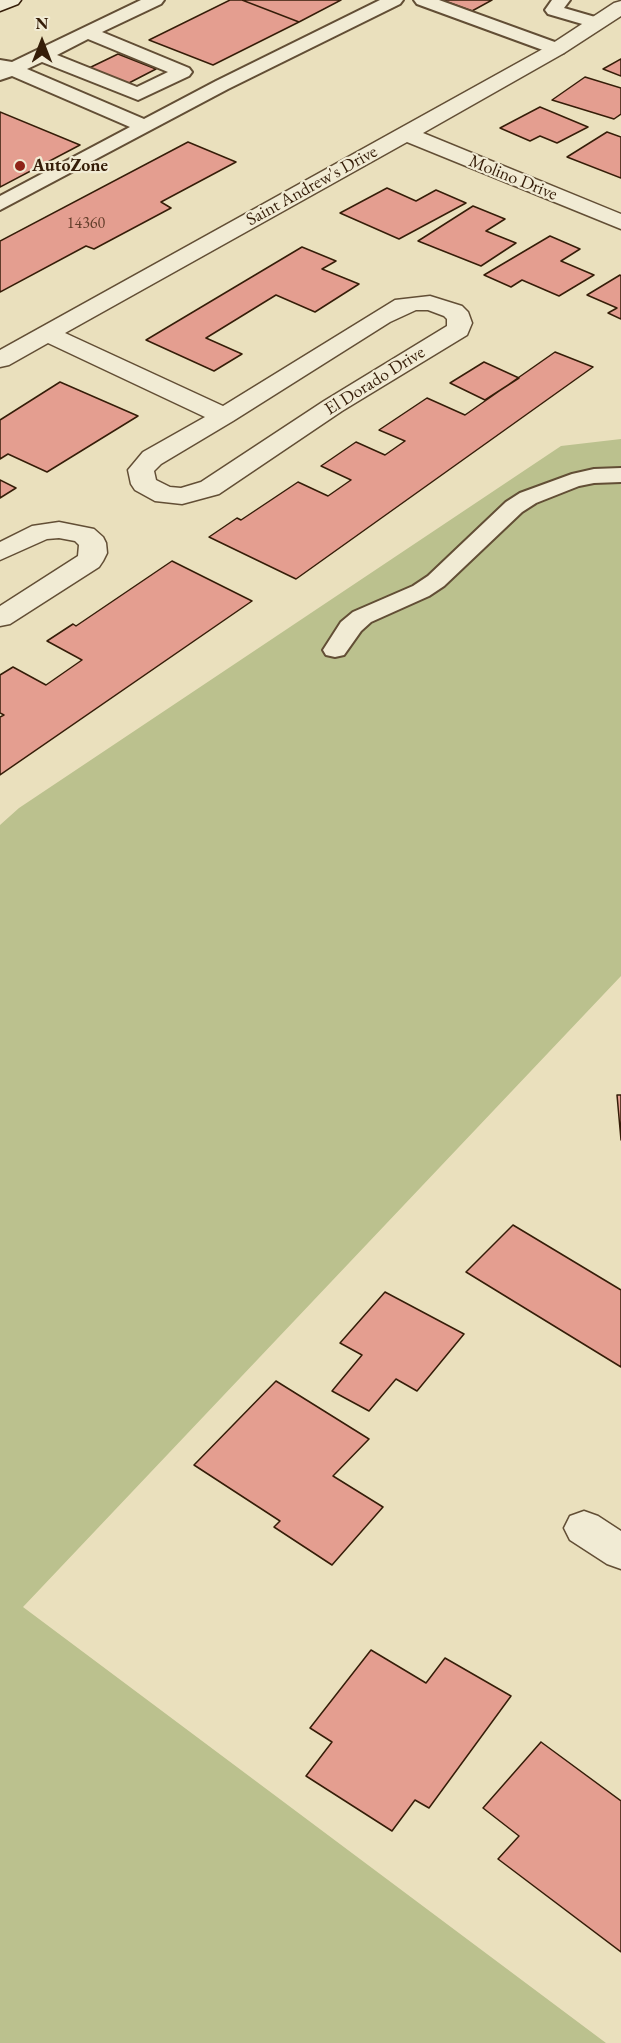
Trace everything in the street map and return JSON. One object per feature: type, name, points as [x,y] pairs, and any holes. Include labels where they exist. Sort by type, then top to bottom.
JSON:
[{"type":"street","points":[[0,5],[11,0]]},
{"type":"street","name":"Saint Andrew's Drive","points":[[0,360],[557,49],[621,7]]},
{"type":"street","name":"Molino Drive","points":[[405,133],[621,222]]},
{"type":"street","name":"El Dorado Drive","points":[[430,303],[444,306],[459,317],[458,330],[333,406],[210,488],[182,495],[164,495],[144,484],[141,470],[152,458],[224,416],[403,305],[430,303]]},
{"type":"street","points":[[47,334],[224,416]]},
{"type":"street","points":[[0,552],[41,532],[59,530],[84,535],[93,543],[93,553],[89,561],[0,618]]},
{"type":"street","points":[[584,1528],[621,1552]]},
{"type":"lane","points":[[0,204],[222,85],[394,0]]},
{"type":"lane","points":[[423,0],[557,49]]},
{"type":"lane","points":[[561,0],[554,10],[596,23]]},
{"type":"lane","points":[[4,70],[88,33],[147,1]]},
{"type":"lane","points":[[42,55],[138,94],[183,72],[88,33]]},
{"type":"lane","points":[[4,70],[146,127]]},
{"type":"lane","points":[[334,650],[344,640],[350,627],[362,617],[421,591],[436,581],[514,507],[528,498],[572,481],[594,476],[621,475]]},
{"type":"green space","points":[[621,439],[621,976],[23,1607],[606,2043],[0,2043],[0,825],[19,808],[561,446]]},
{"type":"building","points":[[230,0],[242,0],[299,22],[213,65],[149,40]]},
{"type":"building","points":[[242,0],[341,0],[299,22]]},
{"type":"building","points":[[442,0],[492,0],[472,11]]},
{"type":"building","points":[[118,54],[156,69],[127,84],[89,68]]},
{"type":"building","points":[[621,59],[621,76],[603,69]]},
{"type":"building","points":[[585,77],[621,88],[621,114],[614,119],[552,100]]},
{"type":"building","points":[[540,107],[588,127],[557,143],[540,136],[530,141],[500,128]]},
{"type":"building","name":"AutoZone","points":[[0,112],[80,145],[0,187]]},
{"type":"building","points":[[607,132],[621,137],[621,178],[567,157]]},
{"type":"building","points":[[188,142],[236,162],[161,202],[171,208],[94,249],[86,246],[0,292],[0,241]]},
{"type":"building","points":[[387,188],[416,201],[436,190],[466,203],[399,239],[340,213]]},
{"type":"building","points":[[473,206],[505,219],[486,231],[516,243],[481,266],[418,241]]},
{"type":"building","points":[[550,236],[580,249],[561,261],[594,275],[559,296],[522,280],[511,287],[484,275]]},
{"type":"building","points":[[302,247],[336,261],[322,269],[359,284],[315,312],[276,295],[206,338],[242,354],[214,371],[146,340]]},
{"type":"building","points":[[620,275],[621,319],[608,313],[617,308],[587,295]]},
{"type":"building","points":[[555,352],[593,367],[296,579],[209,537],[237,518],[241,520],[298,482],[328,496],[351,480],[321,466],[356,442],[385,455],[405,441],[379,430],[427,398],[465,415]]},
{"type":"building","points":[[484,362],[519,378],[485,400],[450,383]]},
{"type":"building","points":[[60,382],[138,416],[47,472],[8,454],[0,459],[0,420]]},
{"type":"building","points":[[0,480],[16,488],[0,498]]},
{"type":"building","points":[[172,561],[252,601],[0,775],[0,717],[4,715],[0,713],[0,675],[13,667],[46,685],[82,660],[47,641],[73,624],[76,626]]},
{"type":"building","points":[[617,1095],[621,1095],[621,1140]]},
{"type":"building","points":[[513,1225],[621,1290],[621,1367],[466,1272]]},
{"type":"building","points":[[385,1292],[464,1334],[417,1391],[396,1379],[369,1411],[332,1391],[362,1355],[340,1343]]},
{"type":"building","points":[[276,1381],[369,1439],[333,1476],[383,1507],[332,1565],[274,1527],[280,1521],[194,1465]]},
{"type":"building","points":[[371,1650],[426,1683],[445,1658],[511,1696],[429,1808],[415,1800],[392,1831],[306,1776],[332,1742],[310,1728]]},
{"type":"building","points":[[541,1742],[621,1801],[621,1952],[498,1859],[519,1836],[483,1808]]},
{"type":"place","name":"AutoZone","points":[[20,166]]}]
